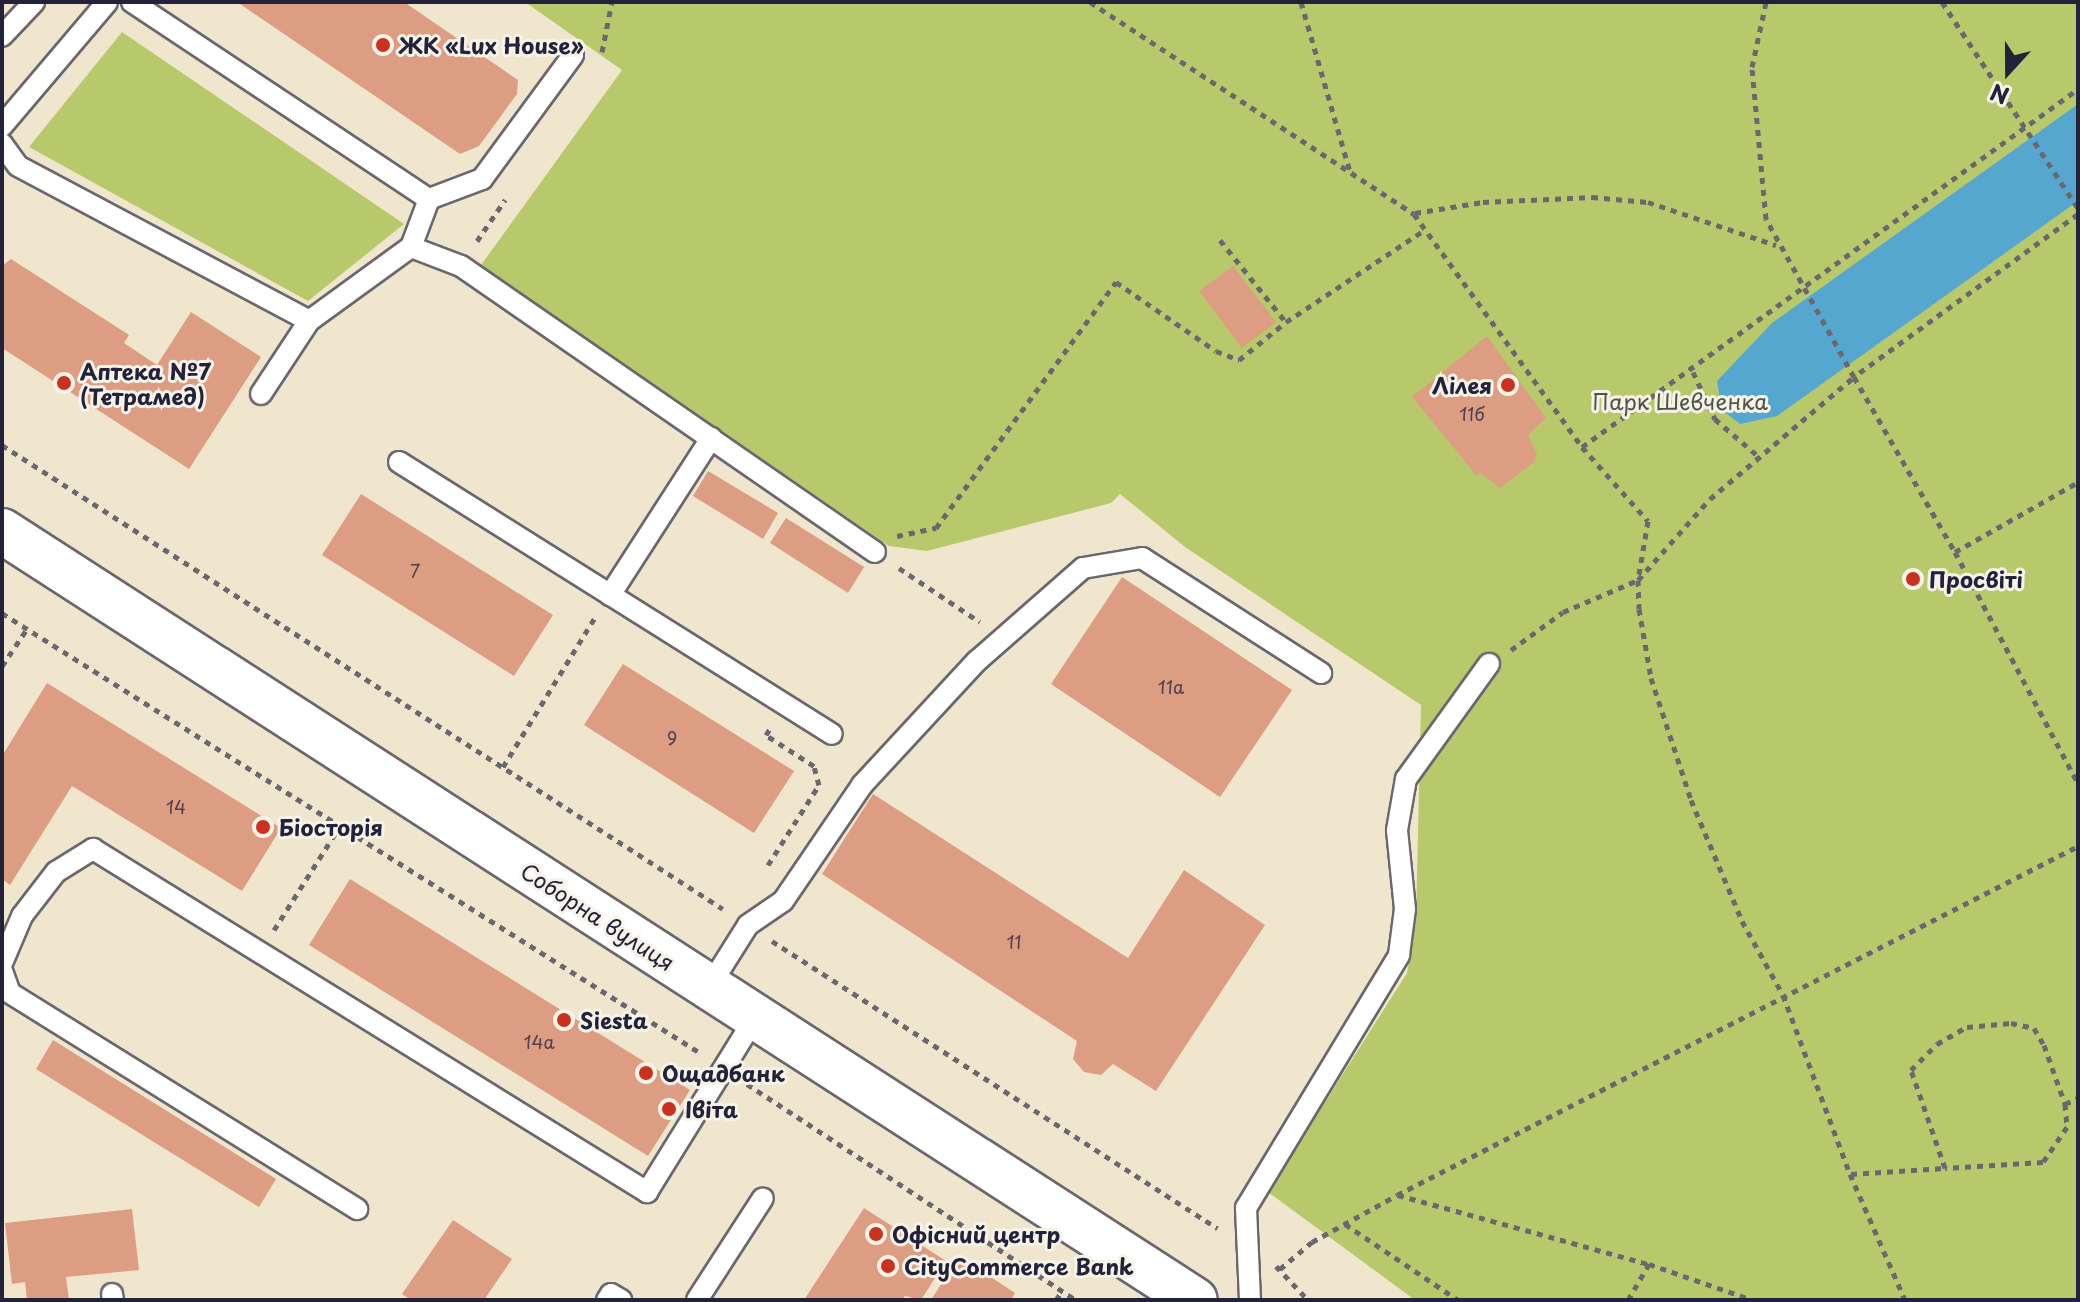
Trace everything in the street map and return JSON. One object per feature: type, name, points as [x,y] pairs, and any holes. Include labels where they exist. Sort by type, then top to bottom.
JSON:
[{"type":"main road","name":"Соборна вулиця","points":[[2,531],[1195,1300]]},
{"type":"lane","points":[[2,36],[34,2]]},
{"type":"lane","points":[[2,126],[107,2]]},
{"type":"lane","points":[[132,2],[429,199]]},
{"type":"lane","points":[[261,394],[309,321],[411,247],[429,199],[482,179],[573,55]]},
{"type":"lane","points":[[2,144],[18,166],[309,321]]},
{"type":"lane","points":[[411,247],[461,266],[875,552]]},
{"type":"lane","points":[[610,595],[711,438]]},
{"type":"lane","points":[[399,462],[832,734]]},
{"type":"lane","points":[[709,987],[748,925],[783,901],[862,785],[977,661],[1083,568],[1142,558],[1321,673]]},
{"type":"lane","points":[[1250,1300],[1246,1208],[1399,955],[1405,909],[1397,830],[1406,779],[1489,664]]},
{"type":"lane","points":[[2,963],[22,916],[56,872],[93,849],[647,1192],[755,1018]]},
{"type":"lane","points":[[2,971],[10,993],[357,1209]]},
{"type":"lane","points":[[697,1300],[763,1198]]},
{"type":"lane","points":[[607,1300],[611,1294],[621,1300]]},
{"type":"path","points":[[612,2],[613,11],[621,2]]},
{"type":"path","points":[[1090,2],[1414,214],[1582,447],[1648,521],[1638,580],[1651,678],[1691,800],[1742,921],[1783,995],[1850,1174],[1905,1300]]},
{"type":"path","points":[[1301,2],[1350,173]]},
{"type":"path","points":[[1766,2],[1752,67],[1766,219],[1801,289],[1955,552],[2078,783]]},
{"type":"path","points":[[1489,664],[1563,612],[1638,580],[1710,499],[1758,456],[1854,377],[2078,211],[1942,2]]},
{"type":"path","points":[[1582,447],[1693,372],[1801,289],[2078,89]]},
{"type":"path","points":[[1414,214],[1483,202],[1592,197],[1648,202],[1777,245]]},
{"type":"path","points":[[884,527],[897,536],[936,528],[1116,282],[1216,351],[1239,360],[1286,322],[1426,229]]},
{"type":"path","points":[[1220,240],[1286,322]]},
{"type":"path","points":[[1693,372],[1715,419],[1758,456]]},
{"type":"path","points":[[2,445],[1248,1248],[1280,1269],[1308,1300]]},
{"type":"path","points":[[1955,552],[2078,482]]},
{"type":"path","points":[[875,552],[966,614]]},
{"type":"path","points":[[503,767],[610,595]]},
{"type":"path","points":[[2,613],[723,1068],[1076,1300]]},
{"type":"path","points":[[2,666],[27,629]]},
{"type":"path","points":[[760,877],[819,785],[814,766],[766,735]]},
{"type":"path","points":[[261,952],[340,826]]},
{"type":"path","points":[[1280,1269],[1312,1242],[1397,1195],[2078,846]]},
{"type":"path","points":[[1850,1174],[2043,1162],[2067,1127],[2065,1104],[2034,1028],[2011,1023],[1967,1027],[1937,1044],[1911,1070],[1945,1168]]},
{"type":"path","points":[[2065,1104],[2078,1098]]},
{"type":"path","points":[[1397,1195],[1649,1264],[1753,1300]]},
{"type":"path","points":[[1345,1224],[1458,1300]]},
{"type":"path","points":[[1628,1300],[1649,1264]]},
{"type":"path","points":[[1056,1300],[1062,1291]]},
{"type":"green space","name":"Парк Шевченка","points":[[525,2],[2078,2],[2078,1300],[1415,1300],[1268,1192],[1407,973],[1416,920],[1421,705],[1185,547],[1120,494],[1111,503],[927,551],[889,546],[481,265],[622,70]]},
{"type":"green space","points":[[122,32],[404,224],[308,301],[29,147]]},
{"type":"water","points":[[2078,104],[2078,201],[1777,416],[1740,424],[1722,410],[1717,381],[1772,323]]},
{"type":"building","name":"ЖК «Lux House»","points":[[237,2],[404,2],[518,80],[517,94],[479,146],[460,154]]},
{"type":"building","points":[[11,259],[129,335],[124,343],[157,365],[191,312],[261,357],[189,469],[2,348],[2,266]]},
{"type":"building","points":[[1233,266],[1276,322],[1242,348],[1199,291]]},
{"type":"building","points":[[1487,336],[1546,418],[1528,435],[1537,454],[1534,462],[1500,488],[1481,473],[1477,476],[1412,397]]},
{"type":"building","points":[[708,471],[778,513],[763,539],[693,496]]},
{"type":"building","points":[[361,494],[553,615],[514,676],[322,555]]},
{"type":"building","points":[[786,518],[864,567],[848,593],[770,543]]},
{"type":"building","points":[[1122,577],[1292,690],[1220,797],[1051,684]]},
{"type":"building","points":[[623,664],[794,771],[754,833],[584,725]]},
{"type":"building","points":[[47,683],[281,828],[242,891],[72,786],[10,885],[2,879],[2,756]]},
{"type":"building","points":[[873,794],[1128,958],[1184,870],[1265,925],[1156,1091],[1113,1064],[1101,1075],[1084,1072],[1073,1059],[1077,1041],[822,874]]},
{"type":"building","points":[[350,879],[690,1090],[648,1156],[309,945]]},
{"type":"building","points":[[53,1040],[276,1179],[259,1207],[36,1069]]},
{"type":"building","name":"Офісний центр","points":[[864,1208],[946,1261],[921,1300],[905,1296],[902,1300],[804,1300]]},
{"type":"building","points":[[132,1209],[139,1270],[66,1277],[69,1300],[27,1300],[25,1282],[12,1284],[5,1223]]},
{"type":"building","points":[[453,1220],[512,1259],[484,1300],[411,1300],[402,1294]]},
{"type":"building","points":[[959,1256],[1015,1293],[1011,1300],[931,1300]]},
{"type":"place","name":"ЖК «Lux House»","points":[[383,45]]},
{"type":"place","name":"Аптека №7 (Тетрамед)","points":[[64,383]]},
{"type":"place","name":"Лілея","points":[[1508,385]]},
{"type":"place","name":"Просвіті","points":[[1913,579]]},
{"type":"place","name":"Біосторія","points":[[263,827]]},
{"type":"place","name":"Siesta","points":[[564,1020]]},
{"type":"place","name":"Ощадбанк","points":[[646,1073]]},
{"type":"place","name":"Івіта","points":[[669,1109]]},
{"type":"place","name":"Офісний центр","points":[[876,1234]]},
{"type":"place","name":"CityCommerce Bank","points":[[888,1266]]}]
